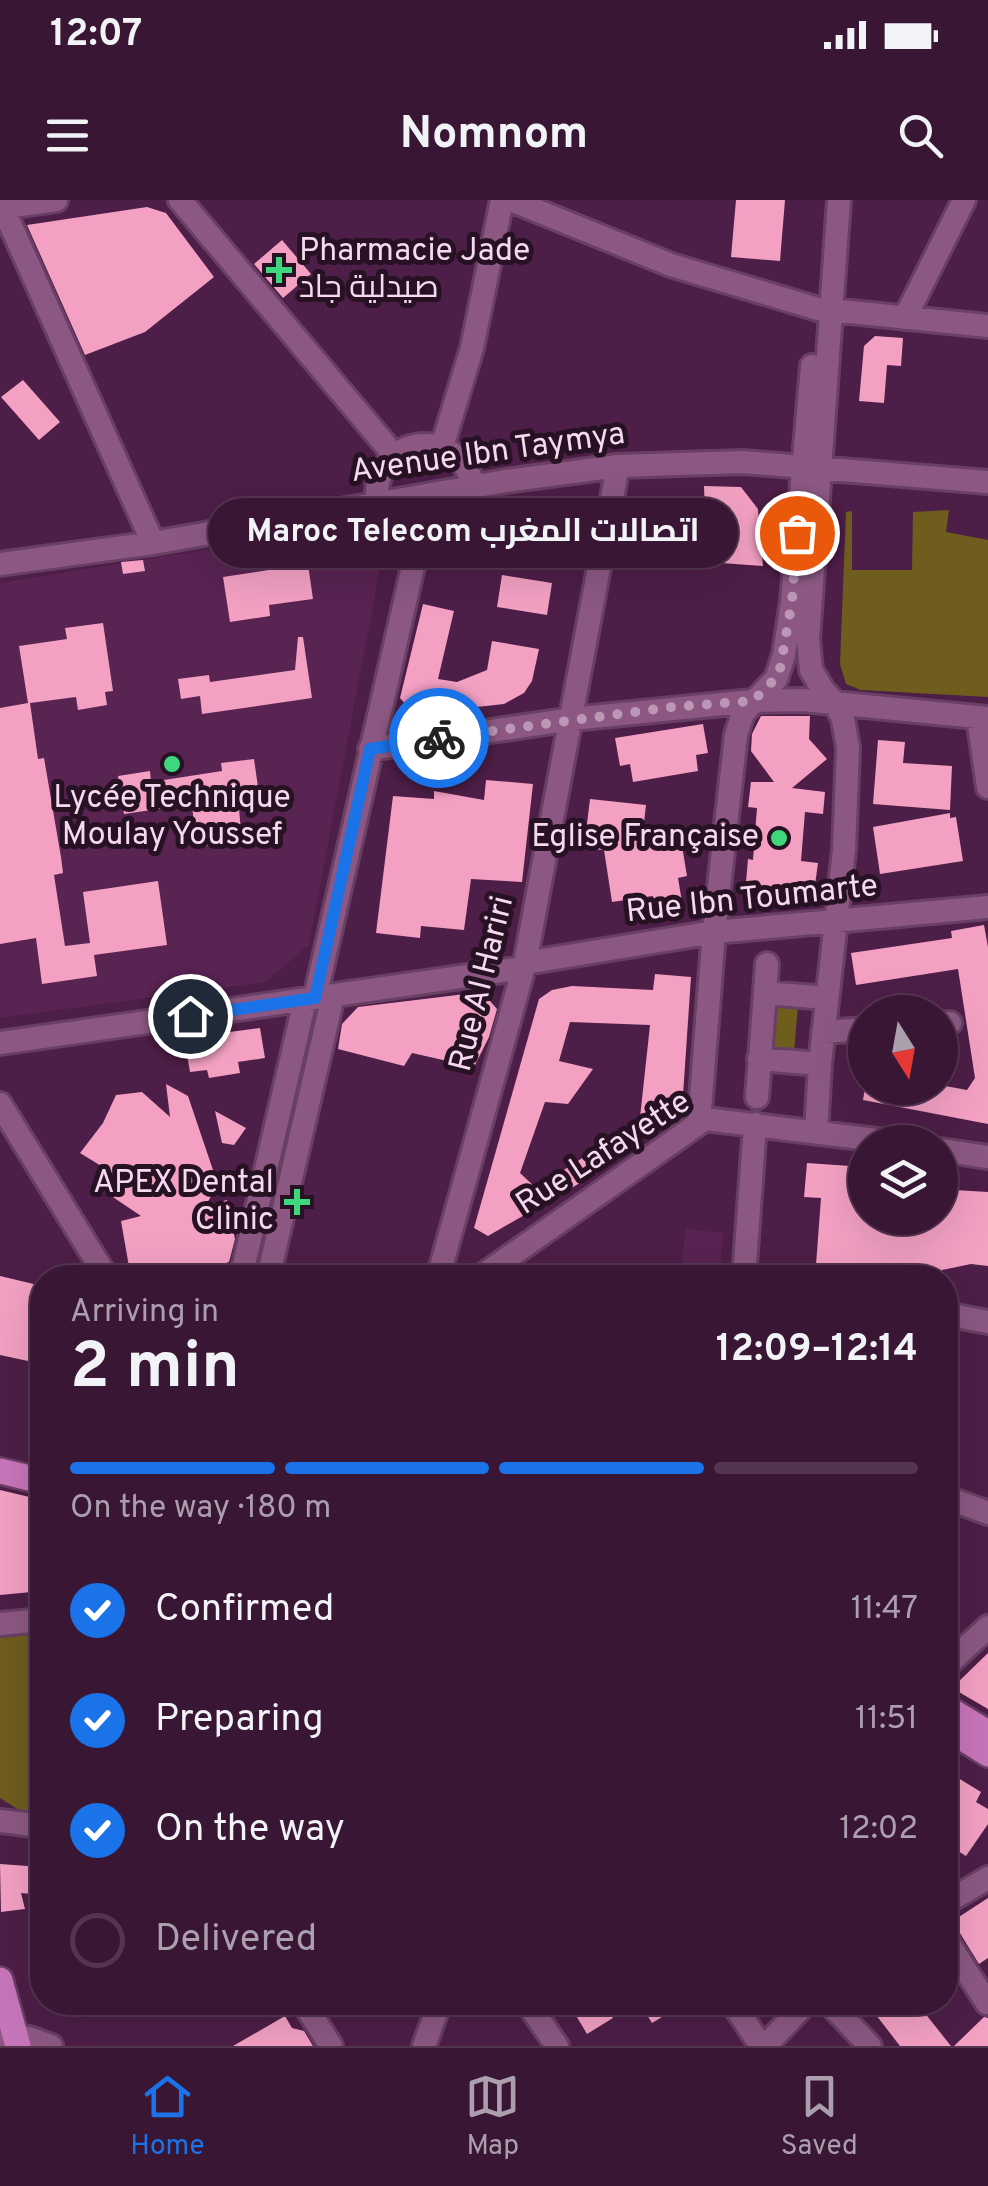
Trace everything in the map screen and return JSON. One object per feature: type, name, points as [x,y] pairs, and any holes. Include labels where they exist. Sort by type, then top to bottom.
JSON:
[{"type":"main road","points":[[0,1454],[30,1461]]},
{"type":"main road","points":[[0,1472],[30,1478]]},
{"type":"main road","points":[[958,1715],[988,1733]]},
{"type":"main road","points":[[958,1735],[988,1754]]},
{"type":"main road","points":[[0,1980],[7,2042]]},
{"type":"street","points":[[56,200],[1,208],[154,543]]},
{"type":"street","points":[[180,200],[394,455]]},
{"type":"street","points":[[442,447],[472,348],[502,200]]},
{"type":"street","points":[[511,200],[671,264],[824,309],[988,326]]},
{"type":"street","points":[[824,309],[825,200]]},
{"type":"street","points":[[739,695],[776,678],[784,656],[811,469],[824,309],[840,200]]},
{"type":"street","points":[[905,318],[964,200]]},
{"type":"street","points":[[409,446],[442,447],[464,462],[474,486],[473,502],[458,528],[446,536],[419,540],[402,535],[391,527],[377,502],[377,484],[383,468],[409,446]]},
{"type":"street","name":"Avenue Ibn Taymya","points":[[0,564],[154,543],[377,502],[618,466],[708,462],[988,482]]},
{"type":"street","name":"Rue Al Hariri","points":[[442,1265],[524,966],[618,466]]},
{"type":"street","points":[[811,469],[808,658],[816,680],[843,719],[848,748],[844,850],[816,1132]]},
{"type":"street","points":[[270,1265],[318,998],[419,540]]},
{"type":"street","points":[[699,1123],[714,932],[736,734],[743,713],[739,695]]},
{"type":"street","points":[[370,749],[739,695],[983,718],[988,787]]},
{"type":"street","name":"Rue Ibn Toumarte","points":[[0,1044],[524,966],[714,932],[988,907]]},
{"type":"street","points":[[757,1097],[767,964]]},
{"type":"street","points":[[765,993],[827,998]]},
{"type":"street","points":[[245,1265],[318,998]]},
{"type":"street","points":[[823,1032],[848,1031]]},
{"type":"street","points":[[759,1059],[820,1064]]},
{"type":"street","points":[[0,1104],[98,1265]]},
{"type":"street","name":"Rue Lafayette","points":[[497,1265],[699,1123],[712,1118],[848,1136]]},
{"type":"street","points":[[745,1265],[755,1124]]},
{"type":"street","points":[[958,1152],[988,1156]]},
{"type":"street","points":[[958,1316],[988,1322]]},
{"type":"street","points":[[958,1502],[988,1513]]},
{"type":"street","points":[[0,1624],[30,1621]]},
{"type":"street","points":[[958,1655],[988,1627]]},
{"type":"street","points":[[0,1821],[30,1825]]},
{"type":"street","points":[[958,1896],[988,1878]]},
{"type":"street","points":[[958,1958],[988,2003]]},
{"type":"street","points":[[311,2015],[331,2046]]},
{"type":"street","points":[[424,2046],[435,2015]]},
{"type":"street","points":[[536,2015],[557,2046]]},
{"type":"street","points":[[741,2015],[763,2046],[793,2015]]},
{"type":"street","points":[[840,2015],[870,2046]]},
{"type":"street","points":[[7,2042],[51,2046]]},
{"type":"shaded area","points":[[949,510],[946,532],[988,540],[988,697],[861,690],[846,684],[840,664],[846,512],[852,511],[852,570],[912,570],[913,512]]},
{"type":"shaded area","name":"Lycée Technique Moulay Youssef","points":[[347,527],[381,563],[309,945],[265,982],[0,1018],[0,583]]},
{"type":"shaded area","points":[[777,1003],[798,1004],[794,1054],[773,1052]]},
{"type":"shaded area","points":[[686,1229],[724,1233],[720,1265],[682,1265]]},
{"type":"shaded area","points":[[30,1635],[30,1810],[19,1810],[0,1798],[0,1637]]},
{"type":"building","points":[[736,200],[785,200],[780,261],[731,257]]},
{"type":"building","points":[[147,207],[166,213],[214,277],[145,332],[85,355],[27,225]]},
{"type":"building","points":[[282,240],[311,274],[283,298],[254,264]]},
{"type":"building","points":[[875,336],[903,338],[901,366],[887,365],[884,403],[859,401],[864,346]]},
{"type":"building","points":[[23,380],[60,422],[39,440],[1,397]]},
{"type":"building","points":[[704,486],[741,487],[758,509],[763,566],[707,562]]},
{"type":"building","points":[[143,560],[145,571],[123,574],[121,562]]},
{"type":"building","points":[[308,564],[313,599],[269,605],[270,616],[230,622],[223,577]]},
{"type":"building","points":[[502,575],[552,583],[547,615],[497,607]]},
{"type":"building","points":[[423,604],[454,611],[438,679],[457,682],[487,670],[492,641],[539,649],[532,681],[524,693],[504,704],[414,714],[400,698]]},
{"type":"building","points":[[103,623],[113,691],[105,692],[107,705],[78,710],[76,697],[30,703],[38,759],[44,758],[61,857],[63,873],[54,875],[65,946],[90,943],[83,892],[158,881],[167,945],[94,955],[97,976],[42,984],[36,938],[0,944],[0,708],[28,703],[19,646],[67,639],[65,628]]},
{"type":"building","points":[[298,637],[303,637],[312,698],[202,714],[200,696],[181,699],[178,679],[209,675],[210,682],[295,670]]},
{"type":"building","name":"Eglise Française","points":[[761,716],[810,716],[809,739],[827,759],[792,788],[825,792],[823,814],[805,812],[801,861],[818,863],[815,885],[792,883],[790,900],[760,897],[761,884],[746,882],[748,859],[753,860],[757,808],[748,807],[751,782],[774,782],[751,751],[752,734]]},
{"type":"building","points":[[703,724],[708,753],[696,755],[698,771],[633,782],[630,764],[620,766],[615,738]]},
{"type":"building","points":[[878,740],[905,742],[903,763],[952,766],[950,810],[873,804]]},
{"type":"building","points":[[254,759],[259,794],[238,797],[242,843],[196,847],[192,804],[124,814],[118,776],[150,771],[151,782],[222,771],[221,763]]},
{"type":"building","points":[[486,780],[533,784],[522,882],[471,879],[464,930],[421,926],[420,938],[376,933],[393,796],[434,799],[434,791],[484,800]]},
{"type":"building","points":[[590,799],[646,805],[642,840],[680,834],[687,876],[678,878],[683,908],[656,912],[653,896],[612,902],[604,850],[584,848]]},
{"type":"building","points":[[950,813],[950,818],[956,817],[963,861],[880,874],[873,827]]},
{"type":"building","points":[[984,925],[988,947],[988,1124],[889,1105],[958,1105],[958,1088],[967,1090],[975,1078],[958,969],[856,985],[851,953],[952,938],[951,931]]},
{"type":"building","points":[[655,974],[691,977],[683,1095],[677,1109],[669,1119],[639,1127],[650,1025],[570,1022],[559,1061],[593,1069],[568,1104],[545,1102],[520,1173],[536,1188],[587,1155],[599,1172],[488,1236],[474,1228],[539,999],[552,990],[572,986],[653,990]]},
{"type":"building","points":[[482,992],[497,1009],[474,1067],[412,1053],[404,1066],[338,1049],[342,1024],[358,1007]]},
{"type":"building","points":[[260,1028],[265,1058],[238,1062],[240,1073],[209,1078],[207,1070],[190,1072],[184,1038]]},
{"type":"building","points":[[166,1084],[188,1096],[214,1173],[228,1170],[205,1206],[227,1200],[235,1239],[229,1262],[129,1265],[121,1221],[141,1216],[98,1187],[111,1172],[80,1153],[103,1123],[116,1095],[142,1092],[170,1117]]},
{"type":"building","points":[[215,1111],[246,1128],[234,1145],[222,1143]]},
{"type":"building","points":[[807,1163],[848,1166],[848,1235],[958,1235],[958,1190],[988,1192],[988,1266],[816,1265],[821,1198],[804,1197]]},
{"type":"building","points":[[0,1276],[30,1283],[30,1361],[0,1355]]},
{"type":"building","points":[[0,1490],[30,1497],[30,1592],[0,1595]]},
{"type":"building","points":[[988,1653],[988,1709],[958,1692],[958,1682]]},
{"type":"building","points":[[958,1778],[981,1792],[976,1802],[988,1809],[988,1824],[966,1856],[958,1851]]},
{"type":"building","points":[[0,1864],[30,1866],[30,1894],[21,1893],[25,1909],[1,1912]]},
{"type":"building","points":[[988,1898],[988,1958],[979,1964],[958,1930],[958,1918]]},
{"type":"building","points":[[576,2015],[611,2015],[613,2018],[587,2034]]},
{"type":"building","points":[[647,2015],[665,2015],[652,2023]]},
{"type":"building","points":[[876,2015],[926,2015],[951,2046],[900,2046]]},
{"type":"building","points":[[285,2016],[292,2028],[304,2031],[313,2046],[233,2046]]},
{"type":"building","points":[[984,2017],[988,2018],[988,2046],[954,2046]]},
{"type":"way so far","points":[[439,738],[672,707],[753,701],[776,678],[784,656],[797,533]]},
{"type":"place","name":"Pharmacie Jade صيدلية جاد","points":[[279,270]]},
{"type":"place","name":"Maroc Telecom اتصالات المغرب","points":[[797,533]]},
{"type":"place","name":"Lycée Technique Moulay Youssef","points":[[172,764]]},
{"type":"place","name":"Eglise Française","points":[[779,838]]},
{"type":"place","name":"APEX Dental Clinic","points":[[297,1202]]},
{"type":"route","points":[[190,1016],[315,998],[370,749],[439,738]]}]
